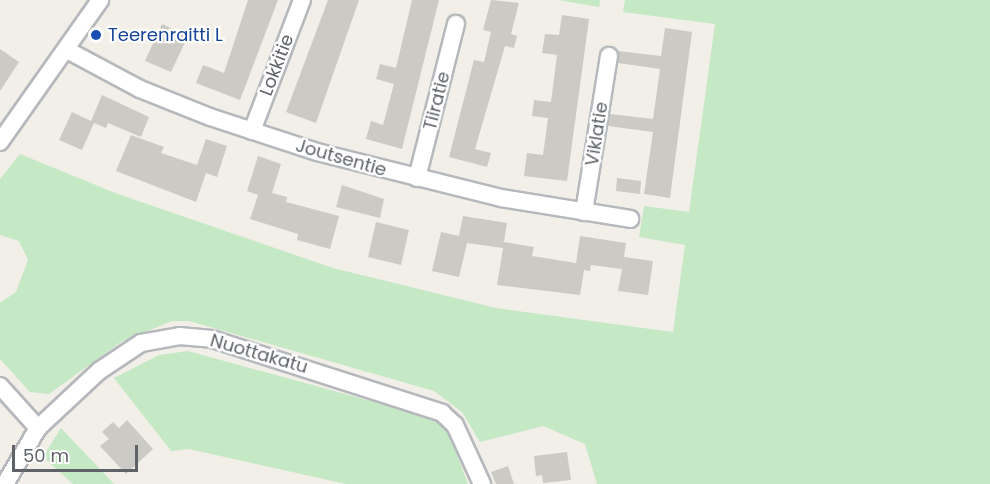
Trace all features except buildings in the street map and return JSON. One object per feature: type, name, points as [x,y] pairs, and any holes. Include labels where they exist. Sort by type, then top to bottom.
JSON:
[{"type":"street","points":[[0,142],[67,50],[100,0]]},
{"type":"street","name":"Lokkitie","points":[[252,131],[302,0]]},
{"type":"street","name":"Tiiratie","points":[[417,178],[456,24]]},
{"type":"street","name":"Joutsentie","points":[[67,50],[140,89],[252,131],[417,178],[501,198],[630,219]]},
{"type":"street","name":"Viklatie","points":[[584,212],[609,56]]},
{"type":"street","name":"Nuottakatu","points":[[5,484],[38,428],[99,371],[141,343],[178,336],[212,339],[442,413],[455,425],[482,484]]},
{"type":"street","points":[[0,386],[38,428]]},
{"type":"green space","points":[[558,0],[600,0],[599,7]]},
{"type":"green space","points":[[625,0],[990,0],[990,484],[597,484],[585,444],[543,426],[480,442],[462,412],[434,391],[189,321],[172,321],[121,342],[49,394],[30,392],[0,359],[0,303],[16,292],[28,260],[19,241],[0,235],[0,179],[20,154],[115,193],[333,268],[496,308],[673,332],[685,245],[639,237],[644,206],[689,212],[715,24],[623,12]]},
{"type":"green space","points":[[188,351],[418,414],[438,423],[450,436],[468,484],[346,484],[189,449],[171,451],[114,378],[159,355]]},
{"type":"green space","points":[[61,428],[114,484],[73,484],[43,457]]},
{"type":"place","name":"Teerenraitti L","points":[[96,35]]}]
